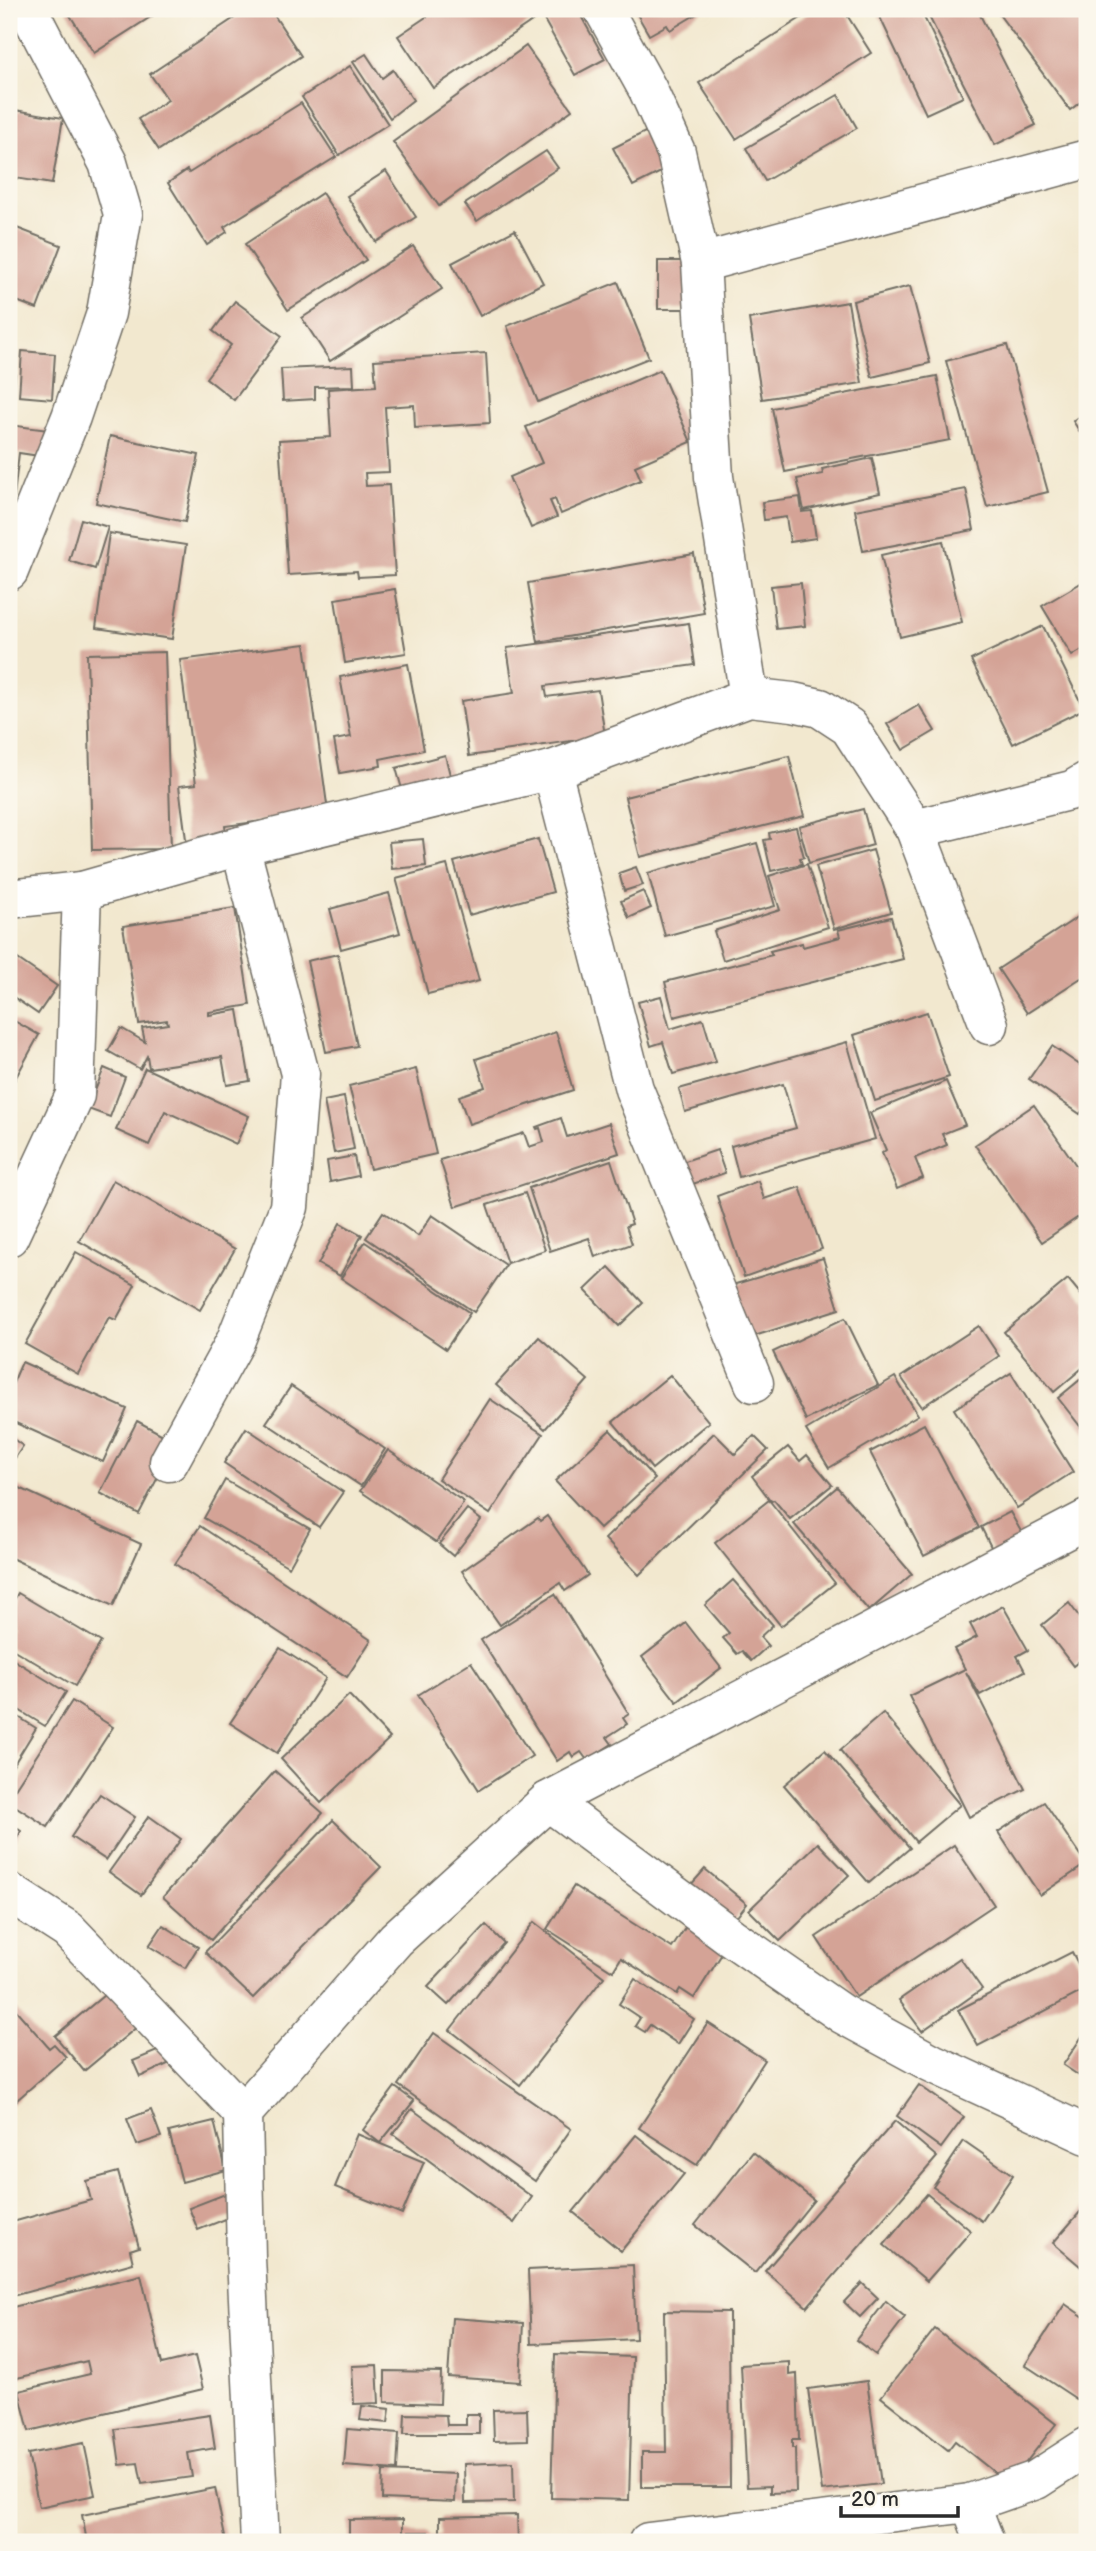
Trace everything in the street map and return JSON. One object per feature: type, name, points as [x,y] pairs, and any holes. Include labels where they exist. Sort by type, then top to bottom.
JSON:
[{"type":"street","points":[[9,571],[71,417],[106,313],[123,214],[108,163],[28,9]]},
{"type":"street","points":[[603,9],[648,90],[676,152],[701,263],[714,477],[749,697]]},
{"type":"street","points":[[701,263],[1087,159]]},
{"type":"street","points":[[9,899],[82,891],[240,846],[552,770],[749,697],[793,702],[820,708],[849,727],[915,829],[989,1025]]},
{"type":"street","points":[[552,770],[634,1089],[754,1383]]},
{"type":"street","points":[[915,829],[1072,790],[1087,781]]},
{"type":"street","points":[[169,1462],[234,1342],[289,1207],[300,1074],[240,846]]},
{"type":"street","points":[[9,1237],[75,1095],[82,891]]},
{"type":"street","points":[[243,2113],[396,1940],[548,1801],[1087,1518]]},
{"type":"street","points":[[548,1801],[731,1937],[842,2014],[932,2063],[1087,2135]]},
{"type":"street","points":[[9,1892],[68,1930],[243,2113],[246,2258],[260,2542]]},
{"type":"street","points":[[648,2542],[970,2503],[1036,2480],[1087,2447]]},
{"type":"street","points":[[970,2503],[985,2542]]},
{"type":"building","points":[[66,9],[163,9],[94,53]]},
{"type":"building","points":[[248,9],[270,9],[301,56],[159,150],[138,119],[168,100],[150,74]]},
{"type":"building","points":[[438,9],[529,9],[535,19],[433,88],[398,36]]},
{"type":"building","points":[[538,9],[577,9],[605,59],[575,75]]},
{"type":"building","points":[[634,9],[705,9],[670,30],[667,25],[649,35]]},
{"type":"building","points":[[815,9],[843,9],[871,53],[736,139],[699,83]]},
{"type":"building","points":[[876,9],[920,9],[963,97],[926,114]]},
{"type":"building","points":[[925,9],[977,9],[1036,125],[995,145]]},
{"type":"building","points":[[995,9],[1087,9],[1087,97],[1070,110]]},
{"type":"building","points":[[526,46],[572,110],[439,206],[393,142]]},
{"type":"building","points":[[366,54],[382,78],[393,70],[413,100],[390,118],[353,62]]},
{"type":"building","points":[[350,66],[388,124],[339,155],[302,97]]},
{"type":"building","points":[[838,95],[857,128],[765,181],[746,148]]},
{"type":"building","points":[[301,103],[336,157],[224,227],[227,232],[207,245],[168,183],[187,170],[189,173]]},
{"type":"building","points":[[9,109],[63,118],[52,184],[9,177]]},
{"type":"building","points":[[647,131],[667,169],[633,186],[613,148]]},
{"type":"building","points":[[546,151],[558,168],[477,221],[465,204]]},
{"type":"building","points":[[386,171],[416,217],[376,242],[347,196]]},
{"type":"building","points":[[322,193],[366,260],[288,310],[245,244]]},
{"type":"building","points":[[9,225],[61,245],[37,309],[9,298]]},
{"type":"building","points":[[515,230],[543,283],[480,316],[452,263]]},
{"type":"building","points":[[413,246],[442,289],[330,361],[302,318]]},
{"type":"building","points":[[658,261],[697,261],[697,309],[658,309]]},
{"type":"building","points":[[618,282],[649,358],[538,402],[507,326]]},
{"type":"building","points":[[910,286],[930,363],[872,377],[853,301]]},
{"type":"building","points":[[235,301],[282,336],[234,400],[206,378],[231,345],[213,331]]},
{"type":"building","points":[[848,302],[862,383],[762,399],[749,319]]},
{"type":"building","points":[[1007,345],[1048,492],[987,507],[946,361]]},
{"type":"building","points":[[22,351],[55,354],[52,399],[19,396]]},
{"type":"building","points":[[486,353],[490,423],[415,428],[414,405],[385,407],[389,472],[365,473],[366,486],[389,485],[395,575],[358,577],[357,571],[288,575],[279,440],[331,437],[328,389],[376,386],[374,360]]},
{"type":"building","points":[[9,355],[16,355],[13,400],[9,399]]},
{"type":"building","points":[[353,366],[354,386],[315,387],[315,399],[283,401],[281,369]]},
{"type":"building","points":[[660,370],[691,442],[635,466],[641,480],[561,514],[555,499],[550,501],[557,517],[531,528],[509,477],[542,463],[526,427]]},
{"type":"building","points":[[937,376],[950,440],[785,472],[772,408]]},
{"type":"building","points":[[1087,412],[1087,443],[1073,421]]},
{"type":"building","points":[[9,425],[49,430],[46,457],[19,453],[14,496],[9,496]]},
{"type":"building","points":[[110,436],[199,455],[185,522],[96,503]]},
{"type":"building","points":[[872,458],[880,493],[804,510],[797,479],[823,474],[822,469]]},
{"type":"building","points":[[966,489],[974,530],[863,551],[855,510]]},
{"type":"building","points":[[800,497],[802,512],[812,511],[816,538],[790,542],[786,517],[764,520],[762,502]]},
{"type":"building","points":[[81,519],[108,527],[95,569],[69,561]]},
{"type":"building","points":[[109,533],[186,545],[172,639],[96,628]]},
{"type":"building","points":[[943,541],[962,622],[900,637],[881,555]]},
{"type":"building","points":[[694,554],[704,613],[538,642],[528,583]]},
{"type":"building","points":[[1086,580],[1087,647],[1072,656],[1042,606]]},
{"type":"building","points":[[801,583],[805,626],[776,629],[771,586]]},
{"type":"building","points":[[395,589],[406,653],[345,663],[335,599]]},
{"type":"building","points":[[689,623],[695,665],[545,686],[547,697],[598,690],[605,736],[469,756],[461,701],[514,693],[507,648]]},
{"type":"building","points":[[1043,626],[1084,709],[1013,744],[971,660]]},
{"type":"building","points":[[305,644],[328,812],[225,826],[227,841],[187,847],[179,786],[196,784],[180,660]]},
{"type":"building","points":[[165,652],[171,849],[92,850],[87,654]]},
{"type":"building","points":[[408,664],[424,750],[380,759],[381,766],[340,773],[334,740],[351,737],[340,677]]},
{"type":"building","points":[[919,705],[935,731],[903,750],[887,724]]},
{"type":"building","points":[[445,755],[452,783],[404,796],[396,768]]},
{"type":"building","points":[[789,756],[804,816],[640,857],[625,797]]},
{"type":"building","points":[[863,809],[873,845],[809,863],[799,826]]},
{"type":"building","points":[[796,827],[804,857],[800,858],[802,864],[771,871],[764,840],[770,839],[769,833]]},
{"type":"building","points":[[423,839],[426,866],[392,869],[389,842]]},
{"type":"building","points":[[538,839],[553,892],[469,915],[454,862]]},
{"type":"building","points":[[757,843],[775,906],[665,936],[648,873]]},
{"type":"building","points":[[873,850],[891,912],[834,929],[816,866]]},
{"type":"building","points":[[807,864],[828,927],[723,960],[714,931],[780,910],[769,876]]},
{"type":"building","points":[[447,865],[479,981],[428,994],[396,878]]},
{"type":"building","points":[[636,867],[643,885],[624,891],[619,873]]},
{"type":"building","points":[[643,891],[651,908],[629,918],[621,901]]},
{"type":"building","points":[[389,893],[400,933],[341,949],[330,909]]},
{"type":"building","points":[[235,908],[250,1005],[209,1012],[209,1015],[238,1010],[250,1081],[227,1085],[222,1057],[149,1068],[147,1056],[140,1069],[108,1051],[121,1028],[145,1042],[142,1028],[168,1024],[167,1020],[139,1024],[123,926]]},
{"type":"building","points":[[1087,911],[1087,974],[1027,1013],[998,969]]},
{"type":"building","points":[[891,917],[903,959],[674,1017],[665,982],[772,955],[770,951],[802,943],[803,947],[840,937],[838,930]]},
{"type":"building","points":[[9,953],[57,986],[38,1014],[9,994]]},
{"type":"building","points":[[338,954],[357,1046],[326,1052],[307,961]]},
{"type":"building","points":[[661,996],[670,1029],[703,1019],[716,1062],[673,1074],[663,1042],[651,1046],[638,1002]]},
{"type":"building","points":[[927,1012],[949,1077],[875,1101],[854,1035]]},
{"type":"building","points":[[9,1018],[39,1035],[9,1090]]},
{"type":"building","points":[[556,1032],[573,1090],[469,1124],[459,1096],[485,1087],[476,1059]]},
{"type":"building","points":[[847,1042],[875,1139],[739,1177],[731,1146],[796,1128],[783,1084],[685,1112],[679,1089]]},
{"type":"building","points":[[1052,1046],[1087,1070],[1087,1104],[1080,1114],[1029,1079]]},
{"type":"building","points":[[104,1068],[125,1077],[110,1117],[88,1109]]},
{"type":"building","points":[[145,1068],[249,1116],[236,1144],[165,1111],[149,1145],[116,1130]]},
{"type":"building","points":[[416,1069],[436,1154],[370,1169],[349,1086]]},
{"type":"building","points":[[946,1081],[965,1125],[942,1134],[947,1145],[915,1158],[923,1178],[897,1189],[882,1153],[886,1150],[870,1113]]},
{"type":"building","points":[[344,1097],[354,1149],[334,1153],[324,1101]]},
{"type":"building","points":[[1034,1105],[1087,1181],[1087,1211],[1042,1242],[975,1145]]},
{"type":"building","points":[[561,1118],[567,1137],[609,1123],[619,1153],[455,1207],[440,1160],[524,1133],[529,1147],[544,1142],[540,1128],[536,1127]]},
{"type":"building","points":[[717,1150],[725,1173],[687,1186],[679,1163]]},
{"type":"building","points":[[354,1156],[358,1176],[330,1182],[327,1161]]},
{"type":"building","points":[[611,1160],[632,1224],[626,1226],[632,1244],[595,1257],[589,1238],[550,1251],[529,1188]]},
{"type":"building","points":[[113,1180],[235,1249],[200,1310],[79,1241]]},
{"type":"building","points":[[758,1181],[764,1199],[800,1187],[822,1249],[744,1277],[717,1196]]},
{"type":"building","points":[[525,1193],[545,1250],[507,1263],[487,1205]]},
{"type":"building","points":[[383,1212],[418,1236],[432,1215],[506,1265],[474,1312],[366,1238]]},
{"type":"building","points":[[340,1223],[362,1235],[340,1276],[318,1264]]},
{"type":"building","points":[[365,1242],[470,1313],[446,1349],[341,1278]]},
{"type":"building","points":[[76,1252],[135,1285],[116,1320],[109,1317],[78,1374],[25,1344]]},
{"type":"building","points":[[823,1258],[839,1309],[745,1339],[729,1286]]},
{"type":"building","points":[[609,1267],[643,1303],[619,1326],[585,1290]]},
{"type":"building","points":[[1068,1279],[1087,1302],[1087,1364],[1054,1392],[1004,1332]]},
{"type":"building","points":[[845,1318],[878,1385],[806,1420],[773,1352]]},
{"type":"building","points":[[979,1326],[999,1356],[922,1407],[901,1377]]},
{"type":"building","points":[[539,1337],[588,1380],[545,1429],[496,1385]]},
{"type":"building","points":[[22,1362],[127,1409],[103,1462],[9,1420],[9,1392]]},
{"type":"building","points":[[1011,1373],[1073,1472],[1017,1508],[954,1409]]},
{"type":"building","points":[[1087,1374],[1087,1435],[1058,1398]]},
{"type":"building","points":[[670,1375],[709,1422],[652,1469],[613,1422]]},
{"type":"building","points":[[895,1377],[918,1415],[829,1468],[806,1430]]},
{"type":"building","points":[[291,1386],[385,1449],[361,1486],[266,1423]]},
{"type":"building","points":[[490,1399],[543,1434],[490,1514],[438,1479]]},
{"type":"building","points":[[137,1421],[176,1442],[139,1514],[100,1493]]},
{"type":"building","points":[[924,1424],[979,1528],[924,1556],[870,1452]]},
{"type":"building","points":[[246,1428],[343,1492],[319,1527],[224,1463]]},
{"type":"building","points":[[610,1430],[655,1479],[600,1529],[555,1481]]},
{"type":"building","points":[[714,1433],[735,1454],[754,1436],[768,1450],[639,1575],[605,1539]]},
{"type":"building","points":[[9,1436],[23,1446],[9,1467]]},
{"type":"building","points":[[788,1447],[800,1461],[807,1455],[832,1485],[790,1519],[774,1500],[771,1501],[752,1476]]},
{"type":"building","points":[[388,1450],[464,1502],[436,1542],[360,1491]]},
{"type":"building","points":[[225,1480],[310,1529],[289,1567],[204,1518]]},
{"type":"building","points":[[9,1483],[141,1544],[113,1606],[9,1557]]},
{"type":"building","points":[[837,1487],[912,1574],[869,1611],[794,1524]]},
{"type":"building","points":[[769,1500],[835,1583],[781,1626],[715,1543]]},
{"type":"building","points":[[467,1509],[481,1520],[453,1556],[439,1544]]},
{"type":"building","points":[[1010,1512],[1027,1542],[997,1559],[981,1527]]},
{"type":"building","points":[[547,1516],[588,1575],[565,1591],[560,1583],[500,1625],[462,1571],[538,1518],[540,1521]]},
{"type":"building","points":[[200,1526],[371,1640],[347,1677],[175,1564]]},
{"type":"building","points":[[733,1580],[773,1625],[760,1637],[768,1646],[751,1661],[742,1651],[737,1654],[723,1638],[729,1633],[705,1605]]},
{"type":"building","points":[[18,1593],[101,1642],[75,1686],[9,1647],[9,1609]]},
{"type":"building","points":[[555,1594],[629,1714],[623,1718],[627,1724],[607,1737],[612,1744],[587,1760],[581,1752],[573,1757],[570,1752],[557,1761],[481,1640]]},
{"type":"building","points":[[1069,1603],[1087,1627],[1087,1655],[1073,1666],[1042,1625]]},
{"type":"building","points":[[1003,1606],[1028,1650],[1017,1656],[1025,1671],[980,1695],[966,1672],[1025,1789],[969,1817],[909,1696],[965,1669],[954,1649],[977,1637],[970,1624]]},
{"type":"building","points":[[686,1623],[721,1668],[677,1702],[642,1657]]},
{"type":"building","points":[[280,1648],[326,1678],[277,1753],[230,1723]]},
{"type":"building","points":[[9,1657],[66,1692],[45,1726],[9,1704]]},
{"type":"building","points":[[471,1662],[532,1756],[479,1790],[418,1695]]},
{"type":"building","points":[[349,1695],[390,1738],[321,1803],[281,1759]]},
{"type":"building","points":[[72,1701],[113,1727],[48,1827],[9,1802],[9,1798]]},
{"type":"building","points":[[9,1711],[36,1728],[11,1769],[9,1768]]},
{"type":"building","points":[[883,1713],[960,1805],[916,1842],[840,1750]]},
{"type":"building","points":[[825,1750],[910,1848],[869,1883],[784,1785]]},
{"type":"building","points":[[275,1771],[323,1813],[211,1940],[163,1897]]},
{"type":"building","points":[[100,1794],[135,1817],[106,1860],[71,1837]]},
{"type":"building","points":[[1044,1802],[1086,1864],[1040,1895],[998,1832]]},
{"type":"building","points":[[149,1816],[181,1839],[141,1895],[109,1872]]},
{"type":"building","points":[[333,1820],[381,1867],[253,1998],[205,1952]]},
{"type":"building","points":[[9,1823],[21,1831],[9,1852]]},
{"type":"building","points":[[818,1843],[849,1875],[780,1941],[749,1910]]},
{"type":"building","points":[[954,1845],[994,1905],[856,1997],[816,1937]]},
{"type":"building","points":[[705,1869],[747,1904],[732,1923],[689,1887]]},
{"type":"building","points":[[574,1886],[672,1948],[687,1925],[725,1949],[694,1998],[680,1989],[677,1994],[621,1958],[613,1971],[547,1929]]},
{"type":"building","points":[[534,1922],[604,1977],[520,2085],[450,2030]]},
{"type":"building","points":[[163,1925],[198,1947],[185,1968],[149,1946]]},
{"type":"building","points":[[486,1925],[504,1943],[448,2005],[428,1987]]},
{"type":"building","points":[[1072,1952],[1087,1981],[1087,1989],[978,2046],[958,2010]]},
{"type":"building","points":[[960,1958],[982,1989],[922,2031],[899,2000]]},
{"type":"building","points":[[635,1979],[694,2019],[678,2044],[650,2025],[645,2032],[635,2026],[640,2018],[619,2004]]},
{"type":"building","points":[[109,1991],[138,2026],[84,2071],[55,2036]]},
{"type":"building","points":[[9,2002],[49,2048],[54,2044],[66,2057],[9,2107]]},
{"type":"building","points":[[708,2023],[765,2060],[697,2165],[639,2128]]},
{"type":"building","points":[[1087,2029],[1087,2081],[1063,2065]]},
{"type":"building","points":[[434,2033],[571,2129],[535,2181],[398,2085]]},
{"type":"building","points":[[162,2049],[168,2064],[140,2077],[133,2061]]},
{"type":"building","points":[[919,2085],[964,2117],[941,2148],[897,2116]]},
{"type":"building","points":[[395,2087],[414,2101],[380,2143],[363,2130]]},
{"type":"building","points":[[412,2109],[532,2197],[514,2223],[393,2134]]},
{"type":"building","points":[[151,2110],[161,2137],[137,2145],[127,2119]]},
{"type":"building","points":[[214,2121],[226,2170],[182,2182],[169,2132]]},
{"type":"building","points":[[895,2121],[937,2157],[807,2307],[765,2271]]},
{"type":"building","points":[[357,2134],[424,2162],[402,2214],[335,2187]]},
{"type":"building","points":[[636,2135],[684,2174],[621,2251],[573,2212]]},
{"type":"building","points":[[964,2141],[1013,2175],[982,2221],[933,2187]]},
{"type":"building","points":[[753,2152],[814,2200],[755,2273],[695,2225]]},
{"type":"building","points":[[118,2172],[139,2247],[130,2250],[133,2263],[9,2297],[9,2223],[91,2200],[86,2181]]},
{"type":"building","points":[[233,2191],[241,2213],[198,2230],[189,2208]]},
{"type":"building","points":[[927,2194],[971,2231],[927,2281],[884,2245]]},
{"type":"building","points":[[1087,2204],[1087,2272],[1053,2243]]},
{"type":"building","points":[[633,2265],[636,2339],[531,2344],[528,2270]]},
{"type":"building","points":[[141,2275],[162,2364],[195,2356],[203,2389],[29,2431],[19,2391],[90,2374],[87,2361],[9,2380],[9,2308]]},
{"type":"building","points":[[862,2283],[878,2298],[860,2317],[844,2302]]},
{"type":"building","points":[[886,2301],[905,2317],[876,2355],[856,2340]]},
{"type":"building","points":[[1065,2304],[1087,2319],[1087,2406],[1025,2365]]},
{"type":"building","points":[[664,2311],[729,2312],[730,2487],[642,2487],[642,2452],[666,2452]]},
{"type":"building","points":[[452,2318],[523,2323],[520,2382],[448,2377]]},
{"type":"building","points":[[935,2329],[1056,2424],[1009,2484],[955,2441],[948,2450],[881,2397]]},
{"type":"building","points":[[555,2354],[633,2357],[629,2500],[551,2498]]},
{"type":"building","points":[[789,2362],[789,2375],[797,2374],[799,2440],[792,2440],[792,2448],[795,2448],[796,2492],[770,2493],[770,2486],[747,2487],[741,2365]]},
{"type":"building","points":[[377,2365],[379,2403],[354,2404],[352,2366]]},
{"type":"building","points":[[385,2371],[441,2372],[440,2404],[385,2402]]},
{"type":"building","points":[[867,2381],[881,2484],[822,2491],[808,2389]]},
{"type":"building","points":[[362,2406],[390,2409],[388,2423],[360,2420]]},
{"type":"building","points":[[527,2409],[528,2440],[494,2441],[493,2410]]},
{"type":"building","points":[[405,2414],[446,2415],[447,2425],[466,2425],[466,2414],[479,2414],[479,2434],[404,2434]]},
{"type":"building","points":[[210,2415],[215,2448],[188,2453],[192,2477],[142,2484],[138,2463],[120,2465],[115,2429]]},
{"type":"building","points":[[347,2429],[399,2433],[397,2470],[344,2466]]},
{"type":"building","points":[[84,2443],[95,2495],[39,2507],[28,2454]]},
{"type":"building","points":[[513,2462],[514,2502],[465,2503],[464,2464]]},
{"type":"building","points":[[383,2471],[456,2474],[455,2502],[382,2499]]},
{"type":"building","points":[[215,2488],[226,2542],[87,2542],[82,2515]]},
{"type":"building","points":[[517,2515],[518,2542],[349,2542],[349,2520],[403,2519],[403,2532],[428,2532],[429,2537],[440,2536],[440,2517]]}]
